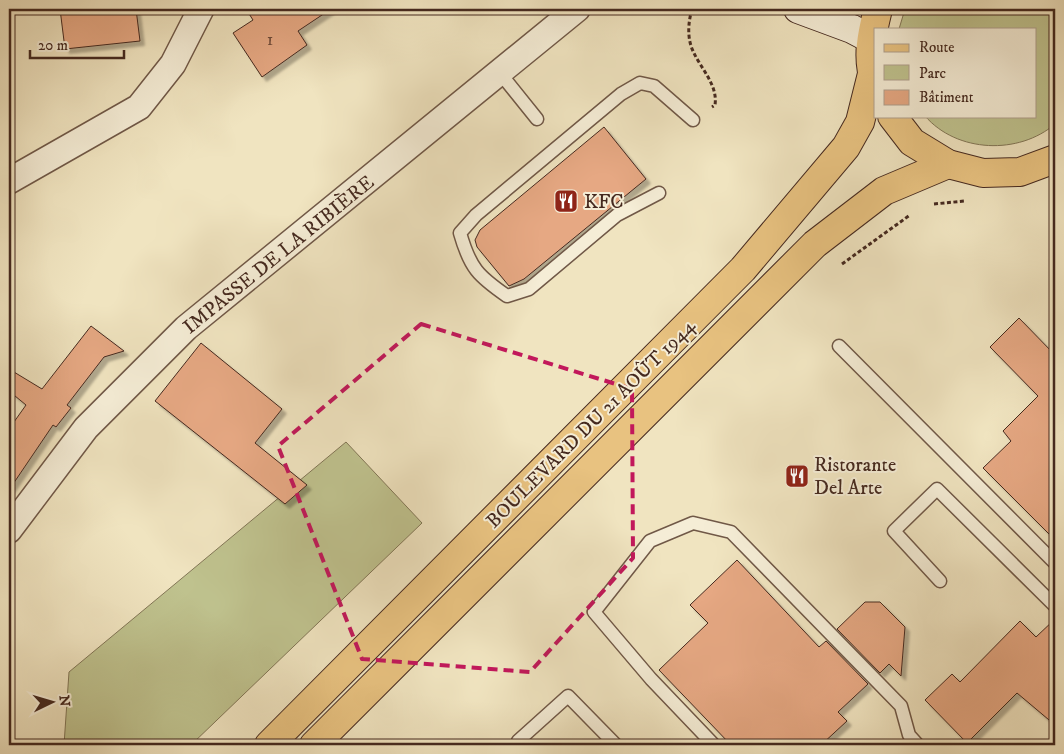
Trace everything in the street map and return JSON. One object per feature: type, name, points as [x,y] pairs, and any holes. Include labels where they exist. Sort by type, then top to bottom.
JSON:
[{"type":"main road","points":[[798,9],[852,28],[871,39]]},
{"type":"main road","name":"BOULEVARD DU 21 AOÛT 1944","points":[[269,745],[744,269],[846,147],[860,122],[874,78],[871,39],[878,9]]},
{"type":"main road","points":[[894,118],[912,142],[948,164],[983,173],[1020,172],[1055,159]]},
{"type":"main road","name":"BOULEVARD DU 21 AOÛT 1944","points":[[314,745],[815,244],[884,191],[948,164]]},
{"type":"street","points":[[9,181],[139,107],[173,64],[201,9]]},
{"type":"street","name":"IMPASSE DE LA RIBIÈRE","points":[[9,530],[86,428],[186,328],[576,9]]},
{"type":"lane","points":[[500,73],[537,119]]},
{"type":"lane","points":[[659,193],[617,215],[528,289],[507,296],[484,280],[468,259],[460,234],[476,215],[621,94],[640,83],[654,86],[693,120]]},
{"type":"lane","points":[[839,346],[1055,562]]},
{"type":"lane","points":[[940,581],[894,531],[937,489],[1055,606]]},
{"type":"lane","points":[[714,745],[651,679],[594,612],[650,541],[693,523],[731,532],[901,706],[910,735],[918,745]]},
{"type":"lane","points":[[522,745],[518,741],[568,696],[616,745]]},
{"type":"path","points":[[692,9],[688,24],[692,50],[717,94],[715,104],[693,120]]},
{"type":"path","points":[[929,205],[968,200]]},
{"type":"path","points":[[834,270],[916,212]]},
{"type":"highlighted area","points":[[421,324],[632,389],[633,558],[530,672],[362,659],[278,446]]},
{"type":"green space","points":[[905,9],[1055,9],[1055,124],[1040,134],[1024,141],[989,146],[971,143],[954,137],[938,128],[927,118],[1036,118],[1036,28],[899,28]]},
{"type":"green space","points":[[346,442],[422,523],[191,745],[64,745],[69,672]]},
{"type":"building","points":[[60,9],[136,9],[140,41],[65,49]]},
{"type":"building","points":[[246,9],[331,9],[298,31],[307,45],[262,77],[233,33],[253,20]]},
{"type":"building","name":"KFC","points":[[604,127],[646,179],[524,279],[509,286],[477,247],[475,240],[480,230]]},
{"type":"building","points":[[1019,318],[1055,355],[1055,540],[983,468],[1011,441],[1003,431],[1038,396],[990,347]]},
{"type":"building","points":[[91,326],[124,351],[104,357],[67,405],[71,408],[56,427],[53,425],[9,490],[9,429],[26,405],[9,391],[9,369],[42,389]]},
{"type":"building","points":[[201,343],[282,409],[255,443],[307,485],[285,504],[155,401]]},
{"type":"building","points":[[737,560],[819,647],[826,641],[868,684],[838,712],[847,721],[821,745],[731,745],[659,670],[708,623],[690,605]]},
{"type":"building","points":[[865,602],[880,602],[905,627],[901,676],[889,664],[880,673],[837,629]]},
{"type":"building","points":[[1055,619],[1055,725],[1017,693],[967,743],[925,700],[952,674],[960,682],[1020,621],[1036,637]]},
{"type":"place","name":"KFC","points":[[566,201]]},
{"type":"place","name":"Ristorante Del Arte","points":[[797,476]]}]
